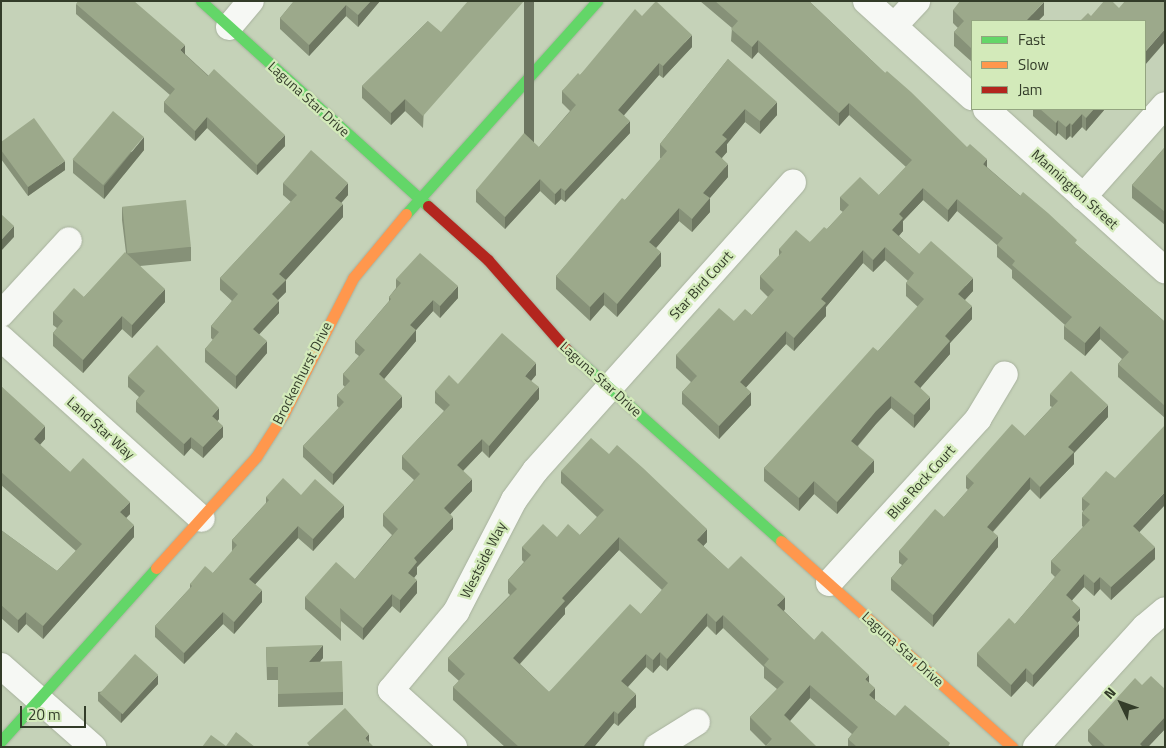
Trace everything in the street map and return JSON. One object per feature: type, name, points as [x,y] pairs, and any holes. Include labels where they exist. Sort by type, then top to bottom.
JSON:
[{"type":"street","name":"Laguna Star Drive","points":[[200,1],[488,260],[541,324],[608,387],[1012,747]]},
{"type":"street","points":[[229,26],[251,1]]},
{"type":"street","name":"Brockenhurst Drive","points":[[1,741],[256,457],[284,413],[330,318],[353,278],[420,198],[597,1]]},
{"type":"street","points":[[866,1],[971,96]]},
{"type":"street","points":[[894,26],[917,1]]},
{"type":"street","points":[[1083,197],[1165,105]]},
{"type":"street","name":"Mannington Street","points":[[987,110],[1165,270]]},
{"type":"street","name":"Star Bird Court","points":[[608,387],[793,182]]},
{"type":"street","points":[[1,314],[69,240]]},
{"type":"street","name":"Land Star Way","points":[[1,338],[202,519]]},
{"type":"street","name":"Blue Rock Court","points":[[829,583],[978,419],[1005,374]]},
{"type":"street","name":"Westside Way","points":[[454,747],[391,690],[456,612],[510,508],[535,471],[608,387]]},
{"type":"street","points":[[1036,747],[1146,627],[1165,610]]},
{"type":"street","points":[[1,666],[93,747]]},
{"type":"street","points":[[657,747],[697,722]]},
{"type":"building","points":[[78,1],[134,1],[185,45],[180,50],[208,76],[214,69],[285,135],[257,165],[207,117],[195,131],[164,102],[175,89],[76,4]]},
{"type":"building","points":[[294,1],[371,1],[358,15],[346,5],[309,45],[280,18]]},
{"type":"building","points":[[468,1],[524,1],[423,116],[405,99],[391,113],[362,86],[428,21],[441,32]]},
{"type":"building","points":[[656,1],[692,35],[663,66],[659,63],[618,110],[630,121],[565,191],[561,188],[555,194],[540,179],[505,217],[476,190],[524,133],[539,147],[576,105],[562,91],[578,73],[580,75],[635,9],[642,16]]},
{"type":"building","points":[[715,1],[809,1],[885,73],[887,71],[911,92],[967,147],[970,144],[987,159],[983,164],[1020,196],[1023,192],[1048,213],[1077,240],[1075,243],[1165,322],[1165,406],[1118,364],[1129,352],[1100,326],[1085,343],[1064,326],[1072,317],[1012,265],[1015,261],[997,245],[1003,238],[957,199],[948,210],[923,188],[899,214],[903,218],[892,230],[919,254],[931,241],[973,278],[958,294],[972,306],[945,336],[950,341],[914,382],[930,397],[914,415],[891,396],[876,411],[851,441],[874,460],[837,502],[814,481],[799,498],[764,468],[873,347],[878,351],[924,299],[906,283],[914,273],[885,247],[873,260],[863,250],[821,299],[826,303],[794,338],[786,331],[740,382],[751,392],[719,426],[682,392],[697,376],[676,355],[719,308],[734,321],[745,309],[752,315],[774,290],[760,276],[782,252],[779,249],[796,230],[810,242],[824,227],[827,229],[849,205],[840,197],[860,177],[879,195],[912,160],[849,103],[839,113],[758,40],[752,47],[731,29],[738,21]]},
{"type":"building","points":[[960,1],[1044,1],[1027,20],[971,20],[971,48],[954,32],[964,21],[953,10]]},
{"type":"building","points":[[1104,1],[1112,1],[1119,8],[1125,1],[1165,1],[1165,29],[1146,51],[1146,20],[1081,20],[1088,13],[1091,16]]},
{"type":"building","points":[[728,59],[777,102],[760,121],[745,109],[722,135],[727,139],[715,152],[728,164],[703,193],[710,198],[692,219],[679,208],[649,242],[661,252],[617,304],[604,292],[590,307],[556,276],[622,198],[625,200],[667,151],[660,144]]},
{"type":"building","points":[[1041,110],[1093,110],[1086,118],[1082,114],[1072,125],[1070,123],[1066,127],[1058,120],[1056,123]]},
{"type":"building","points":[[113,111],[144,137],[103,185],[73,159]]},
{"type":"building","points":[[34,118],[65,161],[28,187],[1,150],[1,142]]},
{"type":"building","points":[[1165,147],[1165,212],[1132,185]]},
{"type":"building","points":[[311,150],[348,183],[335,198],[343,204],[279,274],[286,280],[272,294],[279,301],[253,329],[267,341],[236,376],[205,349],[219,332],[211,326],[238,294],[220,278],[297,195],[283,183]]},
{"type":"building","points":[[186,200],[191,247],[127,253],[122,207]]},
{"type":"building","points":[[1,214],[14,226],[1,240]]},
{"type":"building","points":[[125,252],[165,289],[132,325],[122,316],[83,360],[53,333],[63,321],[53,312],[74,288],[84,297]]},
{"type":"building","points":[[420,253],[458,286],[440,306],[433,300],[410,325],[416,330],[379,374],[402,396],[333,474],[303,446],[344,402],[337,395],[350,381],[343,374],[365,350],[355,341],[391,299],[389,297],[401,283],[396,279]]},
{"type":"building","points":[[502,333],[536,363],[525,376],[539,387],[489,446],[482,439],[457,465],[472,479],[444,508],[453,517],[414,558],[417,562],[408,573],[417,580],[400,600],[392,594],[363,628],[340,608],[341,629],[305,597],[336,562],[355,579],[398,529],[383,514],[420,474],[402,456],[450,405],[435,391],[449,375],[458,384]]},
{"type":"building","points":[[157,345],[219,408],[212,416],[223,426],[203,447],[191,437],[184,444],[136,401],[145,391],[128,376]]},
{"type":"building","points":[[1071,371],[1108,405],[1068,447],[1074,452],[1040,487],[1030,477],[987,527],[998,536],[933,615],[891,578],[908,559],[899,551],[935,509],[944,517],[974,483],[966,476],[1012,424],[1025,436],[1058,401],[1050,394]]},
{"type":"building","points":[[1,386],[45,426],[34,439],[70,472],[83,458],[130,502],[120,512],[134,525],[43,626],[26,612],[18,620],[1,605],[1,530],[57,571],[82,544],[1,472]]},
{"type":"building","points":[[1165,425],[1165,492],[1133,526],[1155,547],[1111,587],[1100,577],[1094,583],[1084,574],[1066,595],[1080,608],[1072,617],[1079,624],[1033,675],[1026,668],[1011,685],[977,653],[1009,618],[1015,624],[1061,570],[1051,561],[1090,520],[1082,513],[1090,504],[1082,498],[1106,471],[1115,478]]},
{"type":"building","points":[[591,438],[609,454],[617,445],[707,529],[697,540],[728,569],[741,556],[785,597],[777,605],[814,640],[822,631],[869,675],[865,679],[875,688],[869,695],[895,716],[905,705],[950,743],[948,747],[857,747],[848,739],[858,727],[810,685],[784,715],[817,747],[765,747],[772,739],[750,717],[784,682],[764,665],[769,659],[723,615],[716,622],[707,613],[667,659],[660,652],[653,660],[646,654],[621,681],[636,694],[618,714],[614,711],[583,747],[519,747],[453,687],[465,674],[448,658],[517,589],[508,580],[531,555],[522,547],[543,524],[557,537],[568,524],[580,535],[604,510],[561,471]],"holes":[[[619,537],[668,583],[641,614],[630,604],[549,692],[513,658],[565,601],[562,598]]]},
{"type":"building","points":[[283,478],[301,495],[315,479],[344,505],[313,539],[298,526],[249,579],[262,590],[234,622],[223,612],[184,653],[155,626],[192,586],[190,584],[205,566],[213,573],[237,545],[232,540],[269,500],[266,497]]},
{"type":"building","points":[[323,645],[309,662],[342,661],[343,692],[278,694],[278,667],[267,667],[266,647]]},
{"type":"building","points":[[135,654],[158,675],[123,714],[100,693]]},
{"type":"building","points":[[1151,676],[1165,689],[1165,717],[1140,744],[1143,747],[1106,747],[1088,730],[1135,678],[1142,685]]},
{"type":"building","points":[[345,708],[369,734],[365,738],[374,747],[310,747],[307,743]]},
{"type":"building","points":[[236,732],[255,747],[202,747],[211,735],[226,746]]},
{"type":"traffic: fast","points":[[201,1],[428,206]]},
{"type":"traffic: fast","points":[[406,214],[597,1]]},
{"type":"traffic: fast","points":[[567,350],[781,541]]},
{"type":"traffic: fast","points":[[1,741],[156,568]]},
{"type":"traffic: slow","points":[[156,568],[256,457],[284,413],[353,278],[406,214]]},
{"type":"traffic: slow","points":[[781,541],[1012,747]]},
{"type":"traffic: jam","points":[[428,206],[488,260],[567,350]]}]
